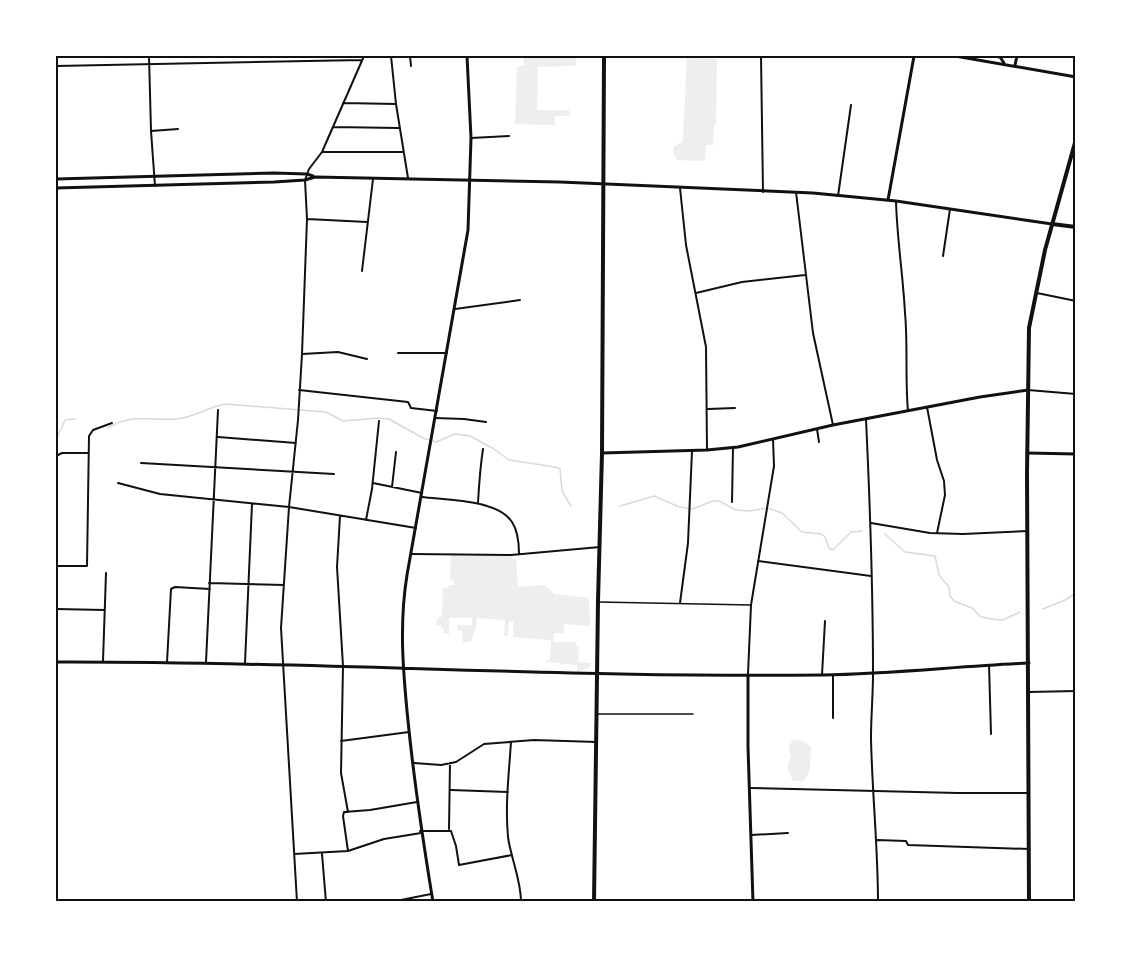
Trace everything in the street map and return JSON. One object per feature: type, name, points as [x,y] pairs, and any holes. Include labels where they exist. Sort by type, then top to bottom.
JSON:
[{"type":"main road","points":[[594,902],[597,602],[602,453],[604,56]]},
{"type":"main road","points":[[1029,902],[1027,453],[1029,328],[1052,224],[1076,139]]},
{"type":"main road","points":[[1052,224],[1076,227]]},
{"type":"street","points":[[149,56],[155,186]]},
{"type":"street","points":[[218,56],[219,63]]},
{"type":"street","points":[[297,902],[281,628],[302,354],[307,219],[306,180],[307,174],[322,152],[364,56]]},
{"type":"street","points":[[391,56],[408,178]]},
{"type":"street","points":[[410,56],[411,66]]},
{"type":"street","points":[[433,902],[420,832],[412,763],[402,668],[402,610],[468,230],[471,138],[467,56]]},
{"type":"street","points":[[761,56],[763,192]]},
{"type":"street","points":[[888,200],[914,56]]},
{"type":"street","points":[[955,56],[1076,76]]},
{"type":"street","points":[[994,56],[1000,57],[1004,63]]},
{"type":"street","points":[[1015,65],[1017,56]]},
{"type":"street","points":[[56,66],[362,60]]},
{"type":"street","points":[[344,103],[396,104]]},
{"type":"street","points":[[837,196],[851,105]]},
{"type":"street","points":[[333,127],[400,129]]},
{"type":"street","points":[[151,131],[178,129]]},
{"type":"street","points":[[471,138],[509,136]]},
{"type":"street","points":[[322,152],[404,152]]},
{"type":"street","points":[[236,174],[236,183]]},
{"type":"street","points":[[56,179],[236,174],[307,174],[315,177]]},
{"type":"street","points":[[56,188],[236,183],[306,180],[315,177],[603,184],[796,192],[888,200],[1052,224]]},
{"type":"street","points":[[362,272],[373,178]]},
{"type":"street","points":[[680,187],[686,245],[706,347],[707,450]]},
{"type":"street","points":[[796,192],[813,333],[833,425]]},
{"type":"street","points":[[896,201],[906,315],[905,377],[908,411]]},
{"type":"street","points":[[943,256],[951,208]]},
{"type":"street","points":[[307,219],[367,222]]},
{"type":"street","points":[[696,293],[742,282],[805,275]]},
{"type":"street","points":[[1035,293],[1076,301]]},
{"type":"street","points":[[454,309],[520,300]]},
{"type":"street","points":[[302,354],[338,352],[367,359]]},
{"type":"street","points":[[398,353],[447,352]]},
{"type":"street","points":[[299,390],[408,402],[414,408],[437,411]]},
{"type":"street","points":[[602,453],[733,448],[833,425],[1028,390],[1076,394]]},
{"type":"street","points":[[927,407],[945,495],[937,533]]},
{"type":"street","points":[[708,409],[735,408]]},
{"type":"street","points":[[206,662],[218,410]]},
{"type":"street","points":[[435,418],[464,418],[486,422]]},
{"type":"street","points":[[866,419],[871,523],[873,792],[877,840],[878,902]]},
{"type":"street","points":[[366,520],[373,483],[379,421]]},
{"type":"street","points":[[56,566],[87,566],[88,453],[91,432],[112,423]]},
{"type":"street","points":[[817,429],[819,442]]},
{"type":"street","points":[[218,437],[296,443]]},
{"type":"street","points":[[753,902],[748,675],[752,605],[774,466],[773,439]]},
{"type":"street","points":[[732,502],[733,448]]},
{"type":"street","points":[[478,503],[481,479],[479,469],[483,449]]},
{"type":"street","points":[[680,603],[688,543],[692,451]]},
{"type":"street","points":[[392,487],[396,452]]},
{"type":"street","points":[[56,456],[62,453],[88,453]]},
{"type":"street","points":[[1027,453],[1076,454]]},
{"type":"street","points":[[141,463],[334,474]]},
{"type":"street","points":[[118,483],[160,494],[289,507],[416,528]]},
{"type":"street","points":[[373,483],[422,495],[478,503],[502,513],[511,520],[516,531],[519,554]]},
{"type":"street","points":[[245,663],[252,504]]},
{"type":"street","points":[[340,516],[338,603],[343,666],[342,783],[348,812]]},
{"type":"street","points":[[871,523],[937,533],[1028,531]]},
{"type":"street","points":[[411,554],[519,554],[600,547]]},
{"type":"street","points":[[758,561],[871,576]]},
{"type":"street","points":[[103,662],[106,573]]},
{"type":"street","points":[[210,583],[284,585]]},
{"type":"street","points":[[167,662],[171,589],[175,587],[210,589]]},
{"type":"street","points":[[597,602],[752,605]]},
{"type":"street","points":[[56,609],[105,610]]},
{"type":"street","points":[[822,675],[825,621]]},
{"type":"street","points":[[56,662],[206,662],[597,674],[748,675],[873,674],[1029,663]]},
{"type":"street","points":[[989,665],[991,734]]},
{"type":"street","points":[[833,675],[833,718]]},
{"type":"street","points":[[1029,692],[1076,691]]},
{"type":"street","points":[[597,714],[693,714]]},
{"type":"street","points":[[341,741],[409,732]]},
{"type":"street","points":[[412,763],[441,765],[456,762],[484,744],[534,740],[597,742]]},
{"type":"street","points":[[511,742],[507,820],[512,855],[519,877],[520,902]]},
{"type":"street","points":[[450,763],[449,830],[453,836],[459,865],[512,855]]},
{"type":"street","points":[[750,788],[1029,793]]},
{"type":"street","points":[[451,790],[508,792]]},
{"type":"street","points":[[348,851],[344,812],[417,802]]},
{"type":"street","points":[[293,854],[348,851],[384,839],[420,832],[449,830]]},
{"type":"street","points":[[751,835],[788,833]]},
{"type":"street","points":[[877,840],[906,841],[909,845],[1029,849]]},
{"type":"street","points":[[322,854],[326,902]]},
{"type":"street","points":[[391,902],[431,894]]},
{"type":"shaded area","points":[[576,56],[576,66],[538,67],[537,110],[569,110],[570,116],[555,116],[555,125],[515,124],[517,67],[524,65],[523,58]]},
{"type":"shaded area","points":[[687,58],[717,59],[716,125],[714,125],[713,145],[706,145],[705,160],[701,161],[676,160],[676,155],[673,155],[674,146],[682,142],[683,137]]},
{"type":"shaded area","points":[[451,554],[511,555],[512,559],[516,559],[518,587],[544,585],[555,594],[589,598],[590,626],[564,624],[564,633],[554,633],[553,642],[576,642],[576,646],[579,647],[578,662],[591,663],[590,667],[577,672],[577,665],[546,662],[550,660],[551,640],[513,637],[513,621],[509,621],[508,636],[504,636],[505,620],[477,618],[471,641],[463,643],[462,631],[457,630],[457,625],[472,625],[472,618],[449,618],[449,634],[444,634],[444,629],[441,629],[441,625],[437,625],[436,622],[439,617],[442,617],[443,588],[448,589],[449,585],[454,585],[454,581],[450,580]]},
{"type":"shaded area","points":[[793,740],[803,741],[811,746],[810,770],[804,781],[793,781],[787,768],[791,756],[789,748]]},
{"type":"waterway","points":[[108,428],[133,419],[182,418],[225,404],[326,412],[343,421],[389,419],[423,438],[436,442],[455,434],[470,436],[509,460],[560,469],[562,491],[571,506]]},
{"type":"waterway","points":[[56,440],[65,420],[75,419]]},
{"type":"waterway","points":[[620,506],[654,496],[679,507],[692,509],[713,501],[719,501],[736,510],[749,511],[768,508],[782,513],[802,532],[821,534],[825,537],[829,548],[833,550],[851,532],[862,531]]},
{"type":"waterway","points":[[885,534],[905,552],[935,556],[939,575],[949,587],[950,596],[954,601],[972,608],[981,617],[1003,620],[1020,612]]},
{"type":"waterway","points":[[1043,609],[1076,593]]}]
